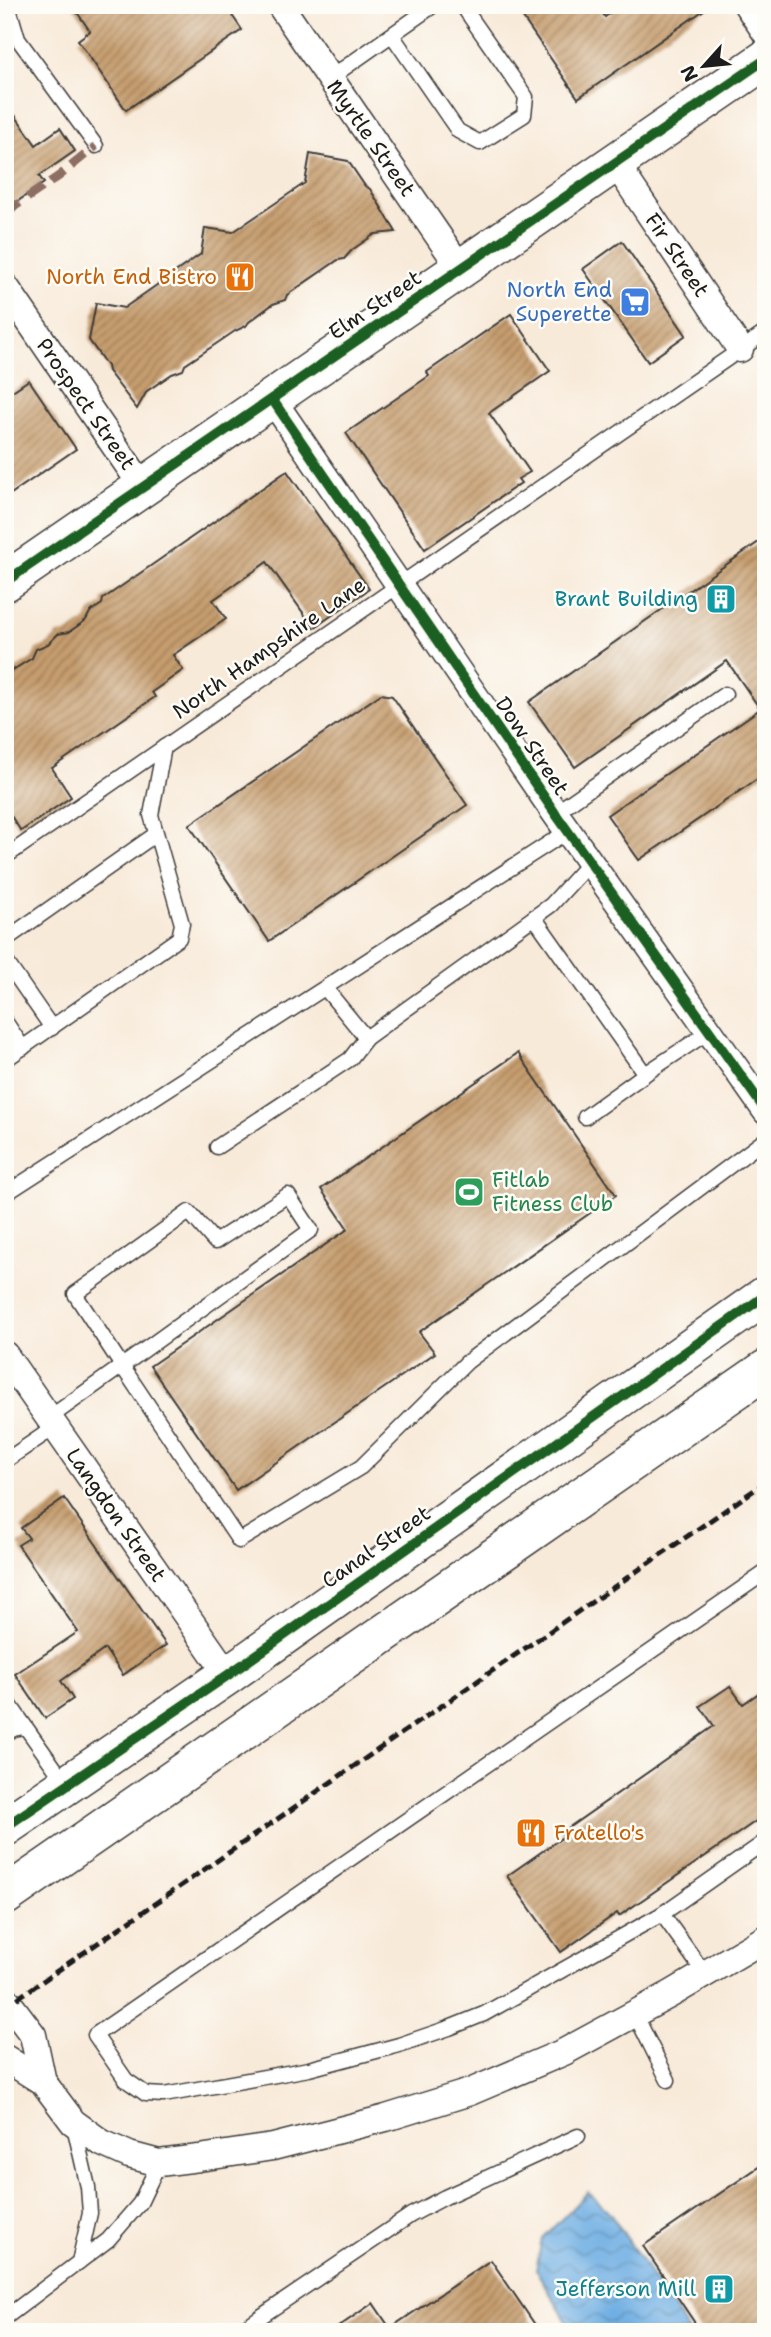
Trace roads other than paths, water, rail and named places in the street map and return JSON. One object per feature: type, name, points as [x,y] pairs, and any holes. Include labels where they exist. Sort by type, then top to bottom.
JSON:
[{"type":"street","name":"Myrtle Street","points":[[280,5],[461,270]]},
{"type":"street","points":[[747,5],[766,33]]},
{"type":"street","name":"Elm Street","points":[[5,582],[766,58]]},
{"type":"street","name":"Fir Street","points":[[614,161],[740,349]]},
{"type":"street","name":"Prospect Street","points":[[8,297],[143,487]]},
{"type":"street","name":"Dow Street","points":[[272,399],[561,822],[766,1111]]},
{"type":"street","name":"Canal Street","points":[[5,1827],[228,1675],[766,1295]]},
{"type":"street","name":"Langdon Street","points":[[5,1355],[228,1675]]},
{"type":"street","points":[[5,1896],[766,1369]]},
{"type":"street","points":[[5,2058],[43,2082],[73,2122],[102,2143],[129,2155],[159,2163],[273,2147],[386,2119],[482,2087],[564,2052],[766,1938]]},
{"type":"street","points":[[5,1998],[33,2035],[43,2082]]},
{"type":"lane","points":[[8,5],[18,39],[96,146]]},
{"type":"lane","points":[[330,78],[434,5]]},
{"type":"lane","points":[[392,35],[458,131],[480,143],[524,115],[526,97],[462,5]]},
{"type":"lane","name":"North Hampshire Lane","points":[[5,857],[766,332]]},
{"type":"lane","points":[[5,1194],[528,858],[561,822],[725,694]]},
{"type":"lane","points":[[5,1060],[179,938],[182,924],[150,815],[164,747]]},
{"type":"lane","points":[[5,940],[156,834]]},
{"type":"lane","points":[[217,1147],[350,1059],[366,1038],[551,905],[590,862]]},
{"type":"lane","points":[[534,917],[645,1074]]},
{"type":"lane","points":[[5,960],[52,1028]]},
{"type":"lane","points":[[326,988],[366,1038]]},
{"type":"lane","points":[[5,1021],[23,1048]]},
{"type":"lane","points":[[585,1117],[709,1031]]},
{"type":"lane","points":[[5,1461],[122,1366],[311,1230],[288,1195],[215,1242],[189,1212],[75,1294],[122,1366],[239,1541],[361,1467],[467,1362],[766,1139]]},
{"type":"lane","points":[[766,1572],[96,2035],[126,2080],[146,2094],[164,2095],[309,2069],[399,2045],[484,2014],[662,1914],[766,1841]]},
{"type":"lane","points":[[5,1698],[67,1785]]},
{"type":"lane","points":[[5,1734],[24,1727]]},
{"type":"lane","points":[[662,1914],[705,1974]]},
{"type":"lane","points":[[635,2014],[668,2080]]},
{"type":"lane","points":[[73,2122],[88,2187],[90,2213],[79,2262]]},
{"type":"lane","points":[[238,2332],[411,2215],[578,2136]]},
{"type":"lane","points":[[5,2318],[108,2241],[137,2206],[159,2163]]},
{"type":"water","points":[[588,2192],[610,2213],[689,2332],[573,2332],[536,2270],[542,2239]]},
{"type":"railway","points":[[5,2007],[766,1482]]},
{"type":"place","name":"North End Bistro","points":[[240,277]]},
{"type":"place","name":"North End Superette","points":[[635,302]]},
{"type":"place","name":"Brant Building","points":[[721,599]]},
{"type":"place","name":"Fitlab Fitness Club","points":[[469,1192]]},
{"type":"place","name":"Fratello's","points":[[531,1833]]},
{"type":"place","name":"Jefferson Mill","points":[[719,2289]]}]
